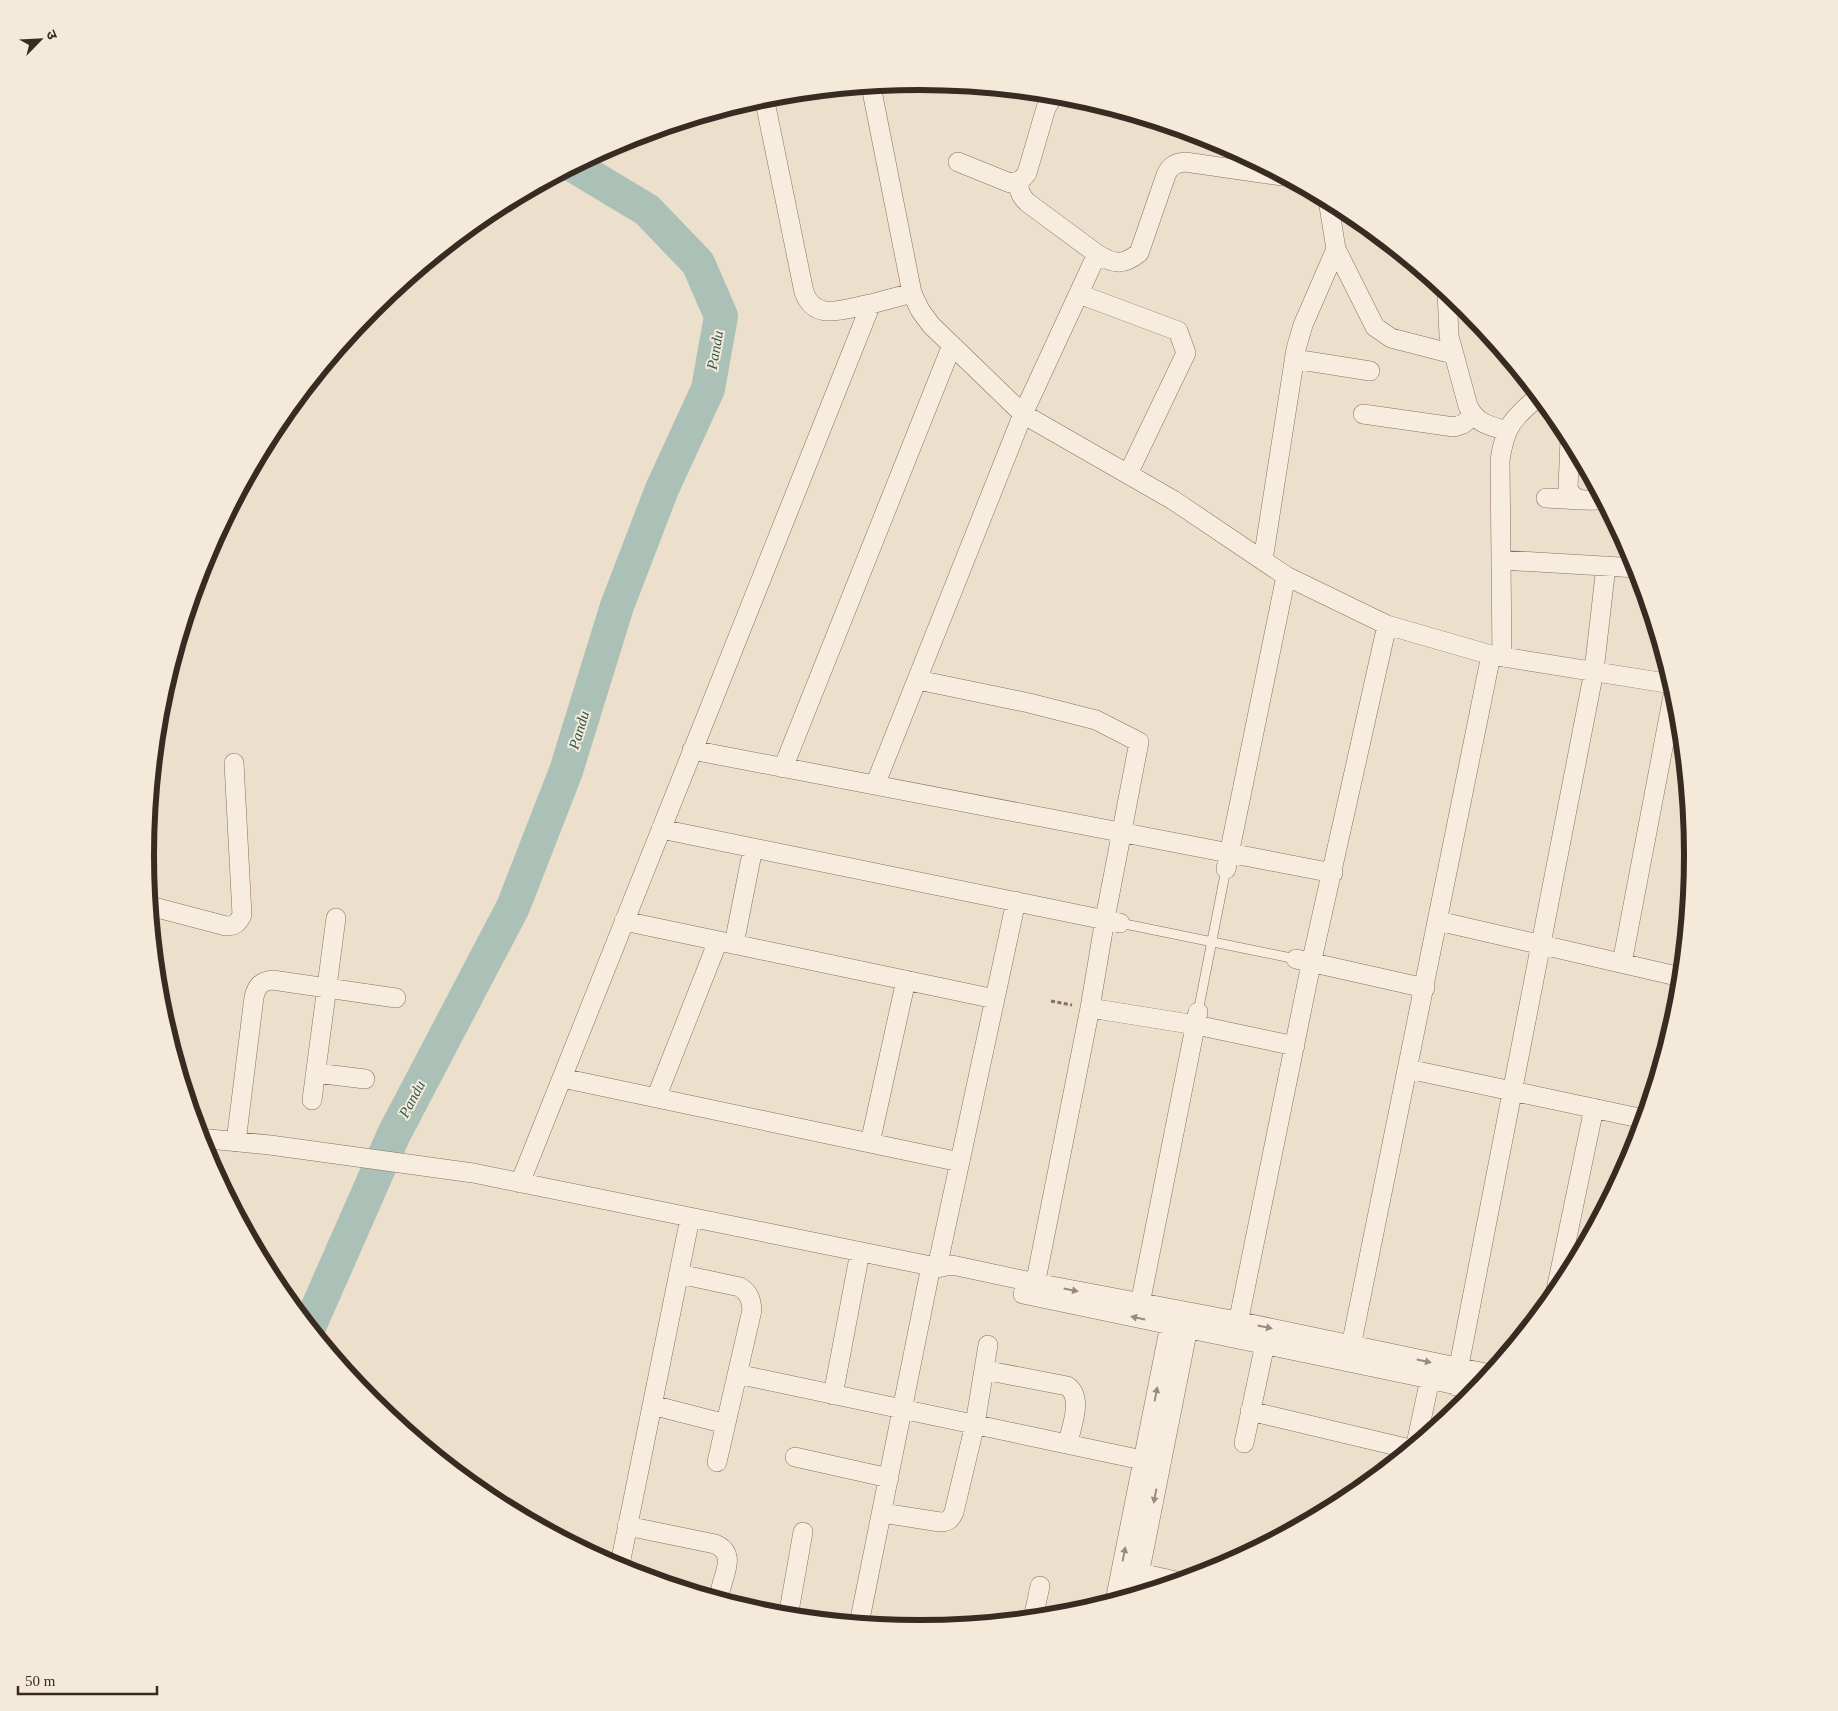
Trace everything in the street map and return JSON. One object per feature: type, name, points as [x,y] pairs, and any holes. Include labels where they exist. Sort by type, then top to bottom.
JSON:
[{"type":"street","points":[[872,92],[912,294],[920,310],[931,325],[1023,414],[1173,500],[1286,576],[1387,625],[1497,656],[1664,683]]},
{"type":"street","points":[[958,162],[1010,183],[1023,179],[1027,173],[1046,108],[1050,102]]},
{"type":"street","points":[[766,106],[807,302],[816,310],[827,312],[912,294]]},
{"type":"street","points":[[1018,182],[1022,197],[1028,203],[1097,254],[1108,261],[1119,263],[1139,254],[1166,175],[1169,168],[1176,163],[1185,162],[1267,174]]},
{"type":"street","points":[[1330,210],[1336,249],[1375,327],[1391,338],[1453,354]]},
{"type":"street","points":[[1263,560],[1294,359],[1303,325],[1336,249]]},
{"type":"street","points":[[875,785],[1023,414],[1097,254]]},
{"type":"street","points":[[1079,294],[1178,331],[1186,353],[1128,474]]},
{"type":"street","points":[[1447,302],[1449,336],[1468,406],[1473,416],[1483,423],[1507,431]]},
{"type":"street","points":[[520,1183],[870,304]]},
{"type":"street","points":[[783,768],[952,345]]},
{"type":"street","points":[[1294,359],[1370,371]]},
{"type":"street","points":[[1350,1354],[1438,921],[1497,656],[1501,560],[1500,460],[1502,442],[1518,414],[1534,400]]},
{"type":"street","points":[[1363,414],[1454,427],[1463,424],[1473,416]]},
{"type":"street","points":[[1569,453],[1568,488],[1570,494],[1581,500]]},
{"type":"street","points":[[1546,498],[1597,500]]},
{"type":"street","points":[[1501,560],[1628,567]]},
{"type":"street","points":[[1457,1377],[1594,671],[1606,566]]},
{"type":"street","points":[[1227,861],[1286,576]]},
{"type":"street","points":[[1236,1330],[1295,1046],[1304,961],[1332,873],[1387,625]]},
{"type":"street","points":[[918,680],[1029,703],[1096,720],[1139,742],[1121,832],[1112,921],[1090,1008],[1034,1290]]},
{"type":"street","points":[[1622,963],[1670,709]]},
{"type":"street","points":[[692,750],[1121,832],[1227,861],[1332,873]]},
{"type":"street","points":[[155,907],[226,926],[233,926],[242,915],[234,763]]},
{"type":"street","points":[[661,829],[1112,921]]},
{"type":"street","points":[[656,1098],[726,943],[753,848]]},
{"type":"street","points":[[860,1618],[903,1409],[934,1267],[960,1162],[1016,901]]},
{"type":"street","points":[[312,1100],[336,918]]},
{"type":"street","points":[[624,921],[994,999]]},
{"type":"street","points":[[1438,921],[1675,976]]},
{"type":"street","points":[[1304,961],[1425,988]]},
{"type":"street","points":[[236,1142],[256,988],[263,981],[272,980],[396,998]]},
{"type":"street","points":[[870,1143],[906,980]]},
{"type":"street","points":[[1090,1008],[1197,1019],[1295,1046]]},
{"type":"street","points":[[1140,1304],[1197,1019]]},
{"type":"street","points":[[1408,1069],[1638,1118]]},
{"type":"street","points":[[316,1073],[365,1079]]},
{"type":"street","points":[[562,1078],[960,1162]]},
{"type":"street","points":[[1559,1274],[1594,1108]]},
{"type":"street","points":[[208,1139],[270,1145],[472,1173],[934,1267],[947,1276],[1140,1304],[1180,1323]]},
{"type":"street","points":[[621,1561],[690,1218]]},
{"type":"street","points":[[833,1394],[860,1252]]},
{"type":"street","points":[[679,1274],[740,1286],[748,1292],[752,1300],[752,1310],[717,1462]]},
{"type":"street","points":[[1034,1290],[1180,1323],[1236,1330],[1457,1377],[1471,1386]]},
{"type":"street","points":[[1115,1595],[1143,1460],[1180,1323]]},
{"type":"street","points":[[1136,1589],[1162,1464],[1180,1323]]},
{"type":"street","points":[[1236,1330],[1265,1344],[1350,1354],[1430,1379],[1481,1375]]},
{"type":"street","points":[[1244,1442],[1265,1344]]},
{"type":"street","points":[[882,1513],[940,1522],[951,1519],[975,1424],[988,1345]]},
{"type":"street","points":[[984,1370],[1067,1386],[1073,1390],[1076,1396],[1076,1405],[1068,1443]]},
{"type":"street","points":[[737,1374],[1162,1464]]},
{"type":"street","points":[[1418,1436],[1430,1379]]},
{"type":"street","points":[[652,1405],[726,1424]]},
{"type":"street","points":[[1250,1411],[1404,1448]]},
{"type":"street","points":[[795,1457],[889,1478]]},
{"type":"street","points":[[627,1526],[722,1547],[728,1554],[722,1588]]},
{"type":"street","points":[[789,1609],[803,1532]]},
{"type":"street","points":[[1140,1573],[1167,1579]]},
{"type":"street","points":[[1034,1611],[1040,1586]]},
{"type":"lane","points":[[1197,1019],[1227,861]]},
{"type":"lane","points":[[1112,921],[1304,961]]},
{"type":"waterway","name":"Pandu","points":[[312,1321],[394,1134],[513,907],[566,771],[617,606],[662,489],[708,389],[721,316],[698,263],[647,210],[579,169]]}]
